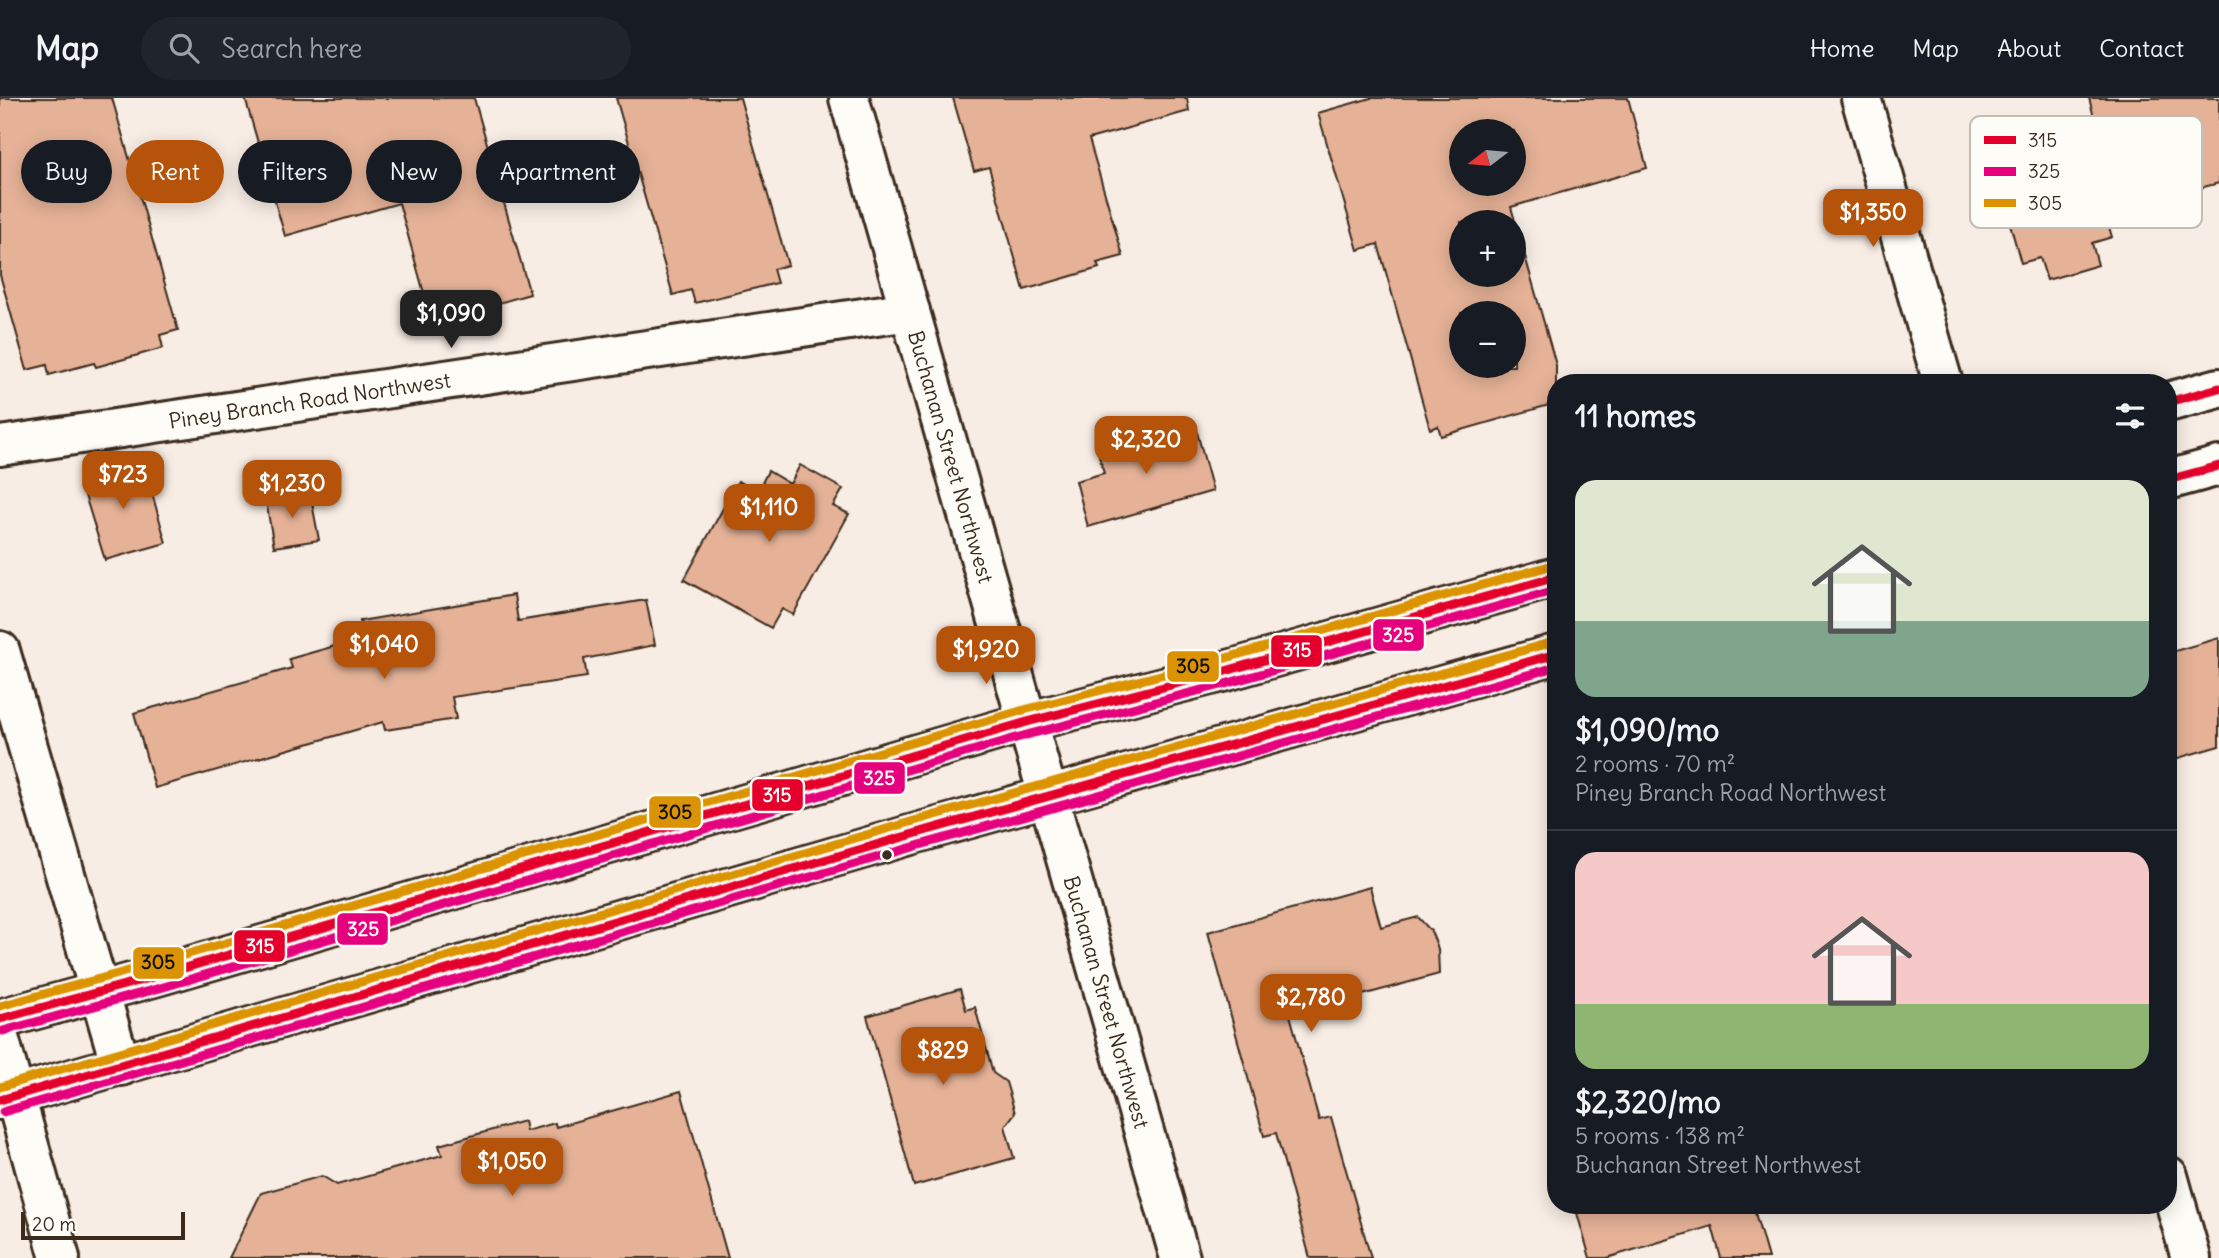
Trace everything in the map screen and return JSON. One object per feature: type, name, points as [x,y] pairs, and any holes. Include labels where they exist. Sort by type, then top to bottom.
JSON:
[{"type":"main road","name":"Buchanan Street Northwest","points":[[849,98],[1180,1258]]},
{"type":"main road","points":[[1861,98],[1939,374]]},
{"type":"main road","name":"Piney Branch Road Northwest","points":[[0,446],[910,312]]},
{"type":"main road","points":[[2177,400],[2219,388]]},
{"type":"main road","points":[[2177,478],[2219,466]]},
{"type":"main road","points":[[0,1019],[1027,722],[1222,672],[1547,580]]},
{"type":"main road","points":[[0,651],[121,1066]]},
{"type":"main road","points":[[8,1098],[730,887],[1547,657]]},
{"type":"main road","points":[[0,1041],[8,1098],[60,1258]]},
{"type":"main road","points":[[2177,1208],[2191,1258]]},
{"type":"building","points":[[0,98],[112,98],[126,147],[126,203],[142,203],[178,330],[160,335],[163,348],[96,367],[94,363],[49,375],[47,365],[27,370],[0,275]]},
{"type":"building","points":[[245,98],[474,98],[486,140],[476,140],[476,203],[504,203],[530,294],[432,322],[399,203],[285,236],[275,203],[352,203],[352,140],[257,140]]},
{"type":"building","points":[[616,98],[740,98],[788,265],[773,269],[777,283],[695,303],[691,290],[673,295],[640,181],[640,140],[628,140]]},
{"type":"building","points":[[953,98],[1187,98],[1189,111],[1089,139],[1123,256],[1097,263],[1099,268],[1024,290],[989,167],[974,171]]},
{"type":"building","points":[[1371,98],[1628,98],[1647,168],[1511,207],[1512,210],[1449,210],[1449,287],[1526,287],[1526,260],[1556,365],[1556,374],[1547,374],[1547,406],[1441,436],[1438,426],[1430,429],[1378,244],[1358,250],[1318,113]]},
{"type":"building","points":[[2089,98],[2219,98],[2219,183],[2202,187],[2202,116],[2094,116]]},
{"type":"building","points":[[2011,228],[2109,228],[2112,237],[2092,243],[2098,265],[2047,280],[2040,258],[2021,263]]},
{"type":"building","points":[[1195,425],[1213,491],[1088,527],[1076,481],[1104,473],[1098,452]]},
{"type":"building","points":[[143,461],[166,543],[105,560],[80,479]]},
{"type":"building","points":[[800,465],[843,489],[833,506],[849,514],[793,615],[782,609],[771,628],[684,580],[738,481],[758,491],[768,471],[790,484]]},
{"type":"building","points":[[310,492],[319,540],[274,547],[266,501]]},
{"type":"building","points":[[514,595],[518,621],[646,600],[655,645],[584,659],[587,677],[452,697],[456,719],[385,730],[383,722],[155,788],[134,713],[292,668],[289,659],[363,638],[360,621]]},
{"type":"building","points":[[2219,638],[2219,746],[2177,758],[2177,650]]},
{"type":"building","points":[[1370,887],[1381,927],[1418,917],[1431,931],[1438,949],[1439,974],[1290,1015],[1319,1120],[1331,1117],[1371,1258],[1310,1258],[1276,1133],[1264,1136],[1208,932]]},
{"type":"building","points":[[960,989],[966,1010],[975,1007],[993,1073],[1006,1082],[1015,1113],[1005,1126],[1014,1158],[914,1186],[867,1016]]},
{"type":"building","points":[[681,1091],[728,1258],[229,1258],[261,1193],[322,1176],[337,1185],[442,1155],[439,1145],[524,1121],[526,1131],[555,1123],[556,1127]]},
{"type":"building","points":[[1577,1214],[1755,1214],[1768,1258],[1721,1258],[1712,1226],[1607,1258],[1590,1258]]},
{"type":"transit line","name":"315","points":[[2177,400],[2219,388]]},
{"type":"transit line","name":"315","points":[[2177,478],[2219,466]]},
{"type":"transit line","name":"305","points":[[0,1006],[154,964],[1024,710],[1219,660],[1547,567]]},
{"type":"transit line","name":"315","points":[[0,1019],[157,976],[1027,722],[1222,672],[1547,580]]},
{"type":"transit line","name":"325","points":[[3,1031],[160,988],[1030,734],[1225,684],[1547,593]]},
{"type":"transit line","name":"305","points":[[0,1087],[914,821],[1547,644]]},
{"type":"transit line","name":"315","points":[[0,1100],[917,833],[1547,657]]},
{"type":"transit line","name":"325","points":[[3,1112],[920,845],[1547,670]]}]
